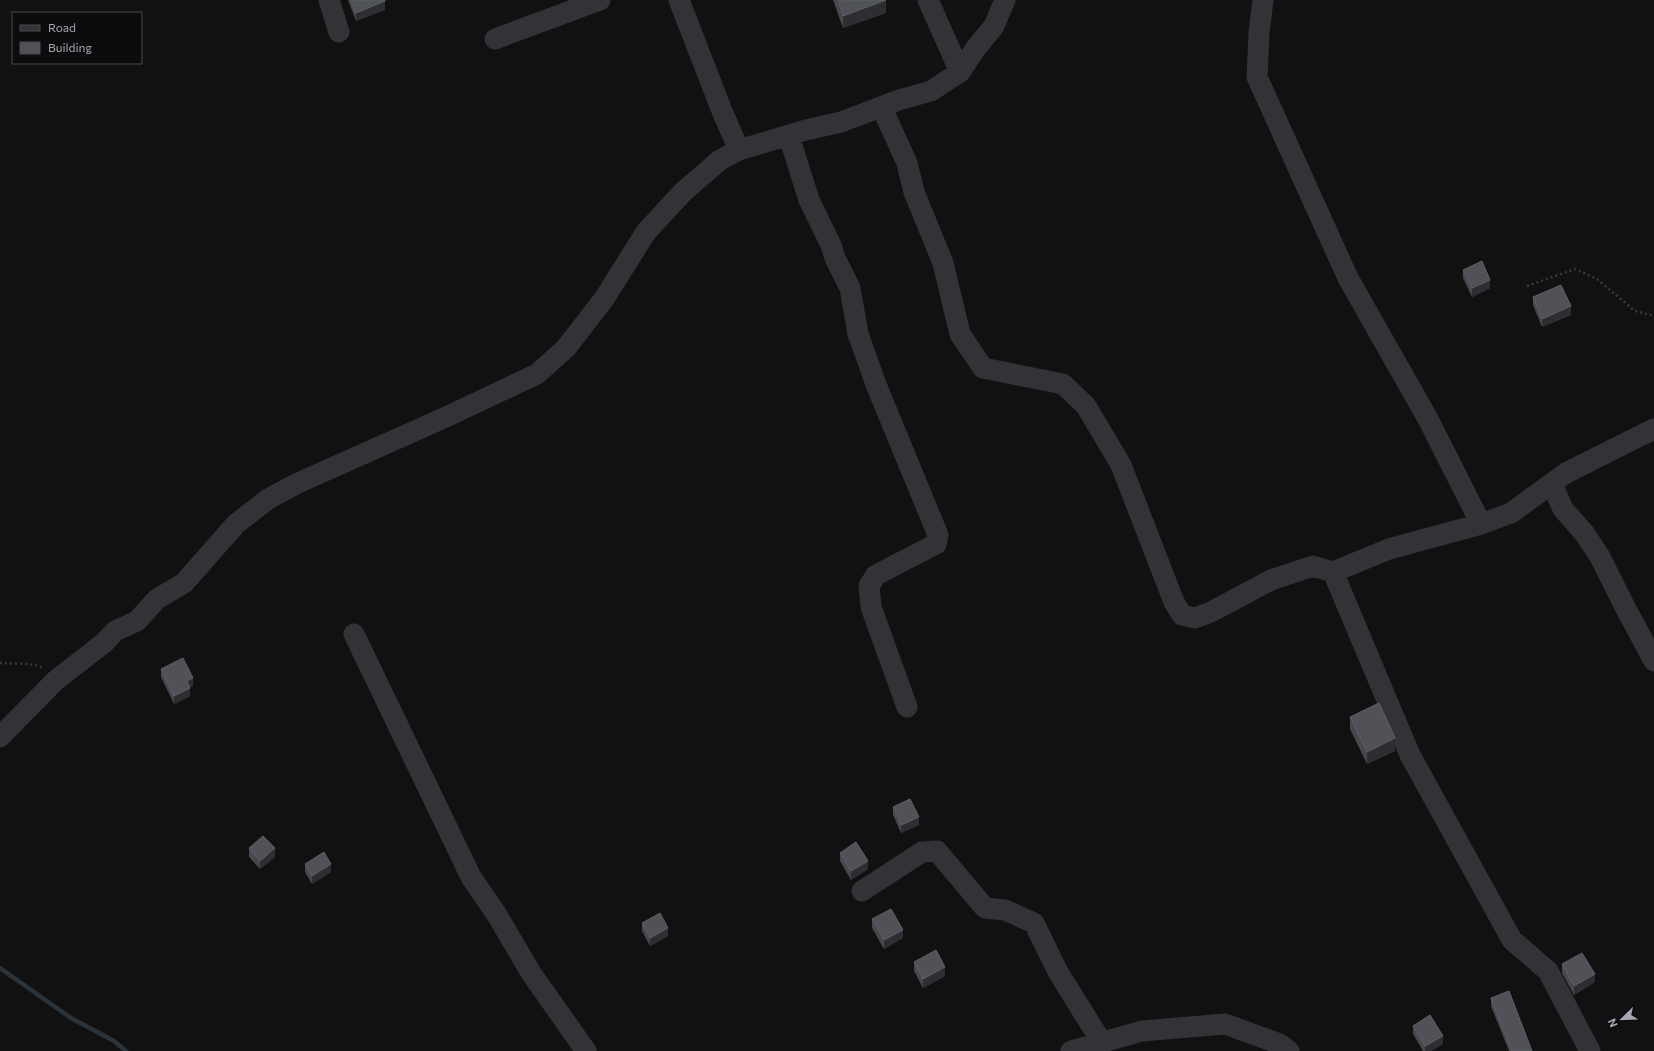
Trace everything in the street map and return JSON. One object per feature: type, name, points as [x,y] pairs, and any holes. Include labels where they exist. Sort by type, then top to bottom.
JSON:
[{"type":"street","points":[[329,0],[339,32]]},
{"type":"street","points":[[495,39],[600,0]]},
{"type":"street","points":[[679,0],[722,112],[739,150]]},
{"type":"street","points":[[928,0],[960,72]]},
{"type":"street","points":[[0,737],[56,681],[105,642],[115,631],[137,621],[157,599],[184,583],[236,524],[268,499],[298,483],[446,417],[537,374],[566,348],[604,299],[646,232],[683,192],[720,160],[739,150],[806,130],[841,122],[882,108],[899,100],[931,91],[960,72],[976,48],[994,26],[1005,0]]},
{"type":"street","points":[[1263,0],[1259,33],[1257,77],[1348,278],[1428,419],[1481,524]]},
{"type":"street","points":[[882,108],[906,163],[914,192],[943,263],[960,334],[983,368],[1064,384],[1086,406],[1121,465],[1174,602],[1182,616],[1195,618],[1211,612],[1271,580],[1313,566],[1333,572],[1389,549],[1481,524],[1511,513],[1566,473],[1654,429]]},
{"type":"street","points":[[789,136],[809,200],[850,288],[858,334],[877,387],[938,535],[936,544],[876,575],[869,586],[871,607],[907,707]]},
{"type":"street","points":[[1552,484],[1563,509],[1600,556],[1625,607],[1654,660]]},
{"type":"street","points":[[1333,572],[1414,762],[1512,940],[1548,971],[1590,1051]]},
{"type":"street","points":[[354,634],[471,877],[497,915],[531,973],[586,1051]]},
{"type":"street","points":[[862,891],[922,852],[937,851],[986,908],[1005,910],[1034,923],[1058,972],[1102,1041]]},
{"type":"street","points":[[1071,1051],[1102,1041],[1142,1031],[1225,1024],[1280,1044],[1289,1051]]},
{"type":"path","points":[[1528,286],[1575,269],[1596,279],[1635,310],[1654,316]]},
{"type":"path","points":[[0,664],[41,667],[56,681]]},
{"type":"building","points":[[351,0],[385,0],[385,1],[356,13]]},
{"type":"building","points":[[838,0],[886,0],[843,16]]},
{"type":"building","points":[[1482,261],[1490,280],[1472,288],[1463,270]]},
{"type":"building","points":[[1561,285],[1571,306],[1542,319],[1533,297]]},
{"type":"building","points":[[183,658],[193,678],[187,681],[190,688],[174,696],[161,669]]},
{"type":"building","points":[[1379,703],[1395,738],[1367,752],[1350,717]]},
{"type":"building","points":[[910,799],[919,817],[901,825],[893,807]]},
{"type":"building","points":[[263,836],[275,848],[260,861],[249,848]]},
{"type":"building","points":[[856,842],[868,861],[851,871],[840,853]]},
{"type":"building","points":[[324,852],[331,864],[312,876],[305,864]]},
{"type":"building","points":[[891,909],[903,930],[884,940],[872,919]]},
{"type":"building","points":[[660,913],[668,928],[650,938],[642,923]]},
{"type":"building","points":[[936,950],[945,967],[923,979],[914,962]]},
{"type":"building","points":[[1582,953],[1595,974],[1574,986],[1562,964]]},
{"type":"building","points":[[1509,991],[1532,1051],[1512,1051],[1491,998]]},
{"type":"building","points":[[1430,1015],[1443,1036],[1425,1046],[1413,1026]]},
{"type":"waterway","points":[[0,968],[71,1018],[114,1041],[126,1051]]}]
